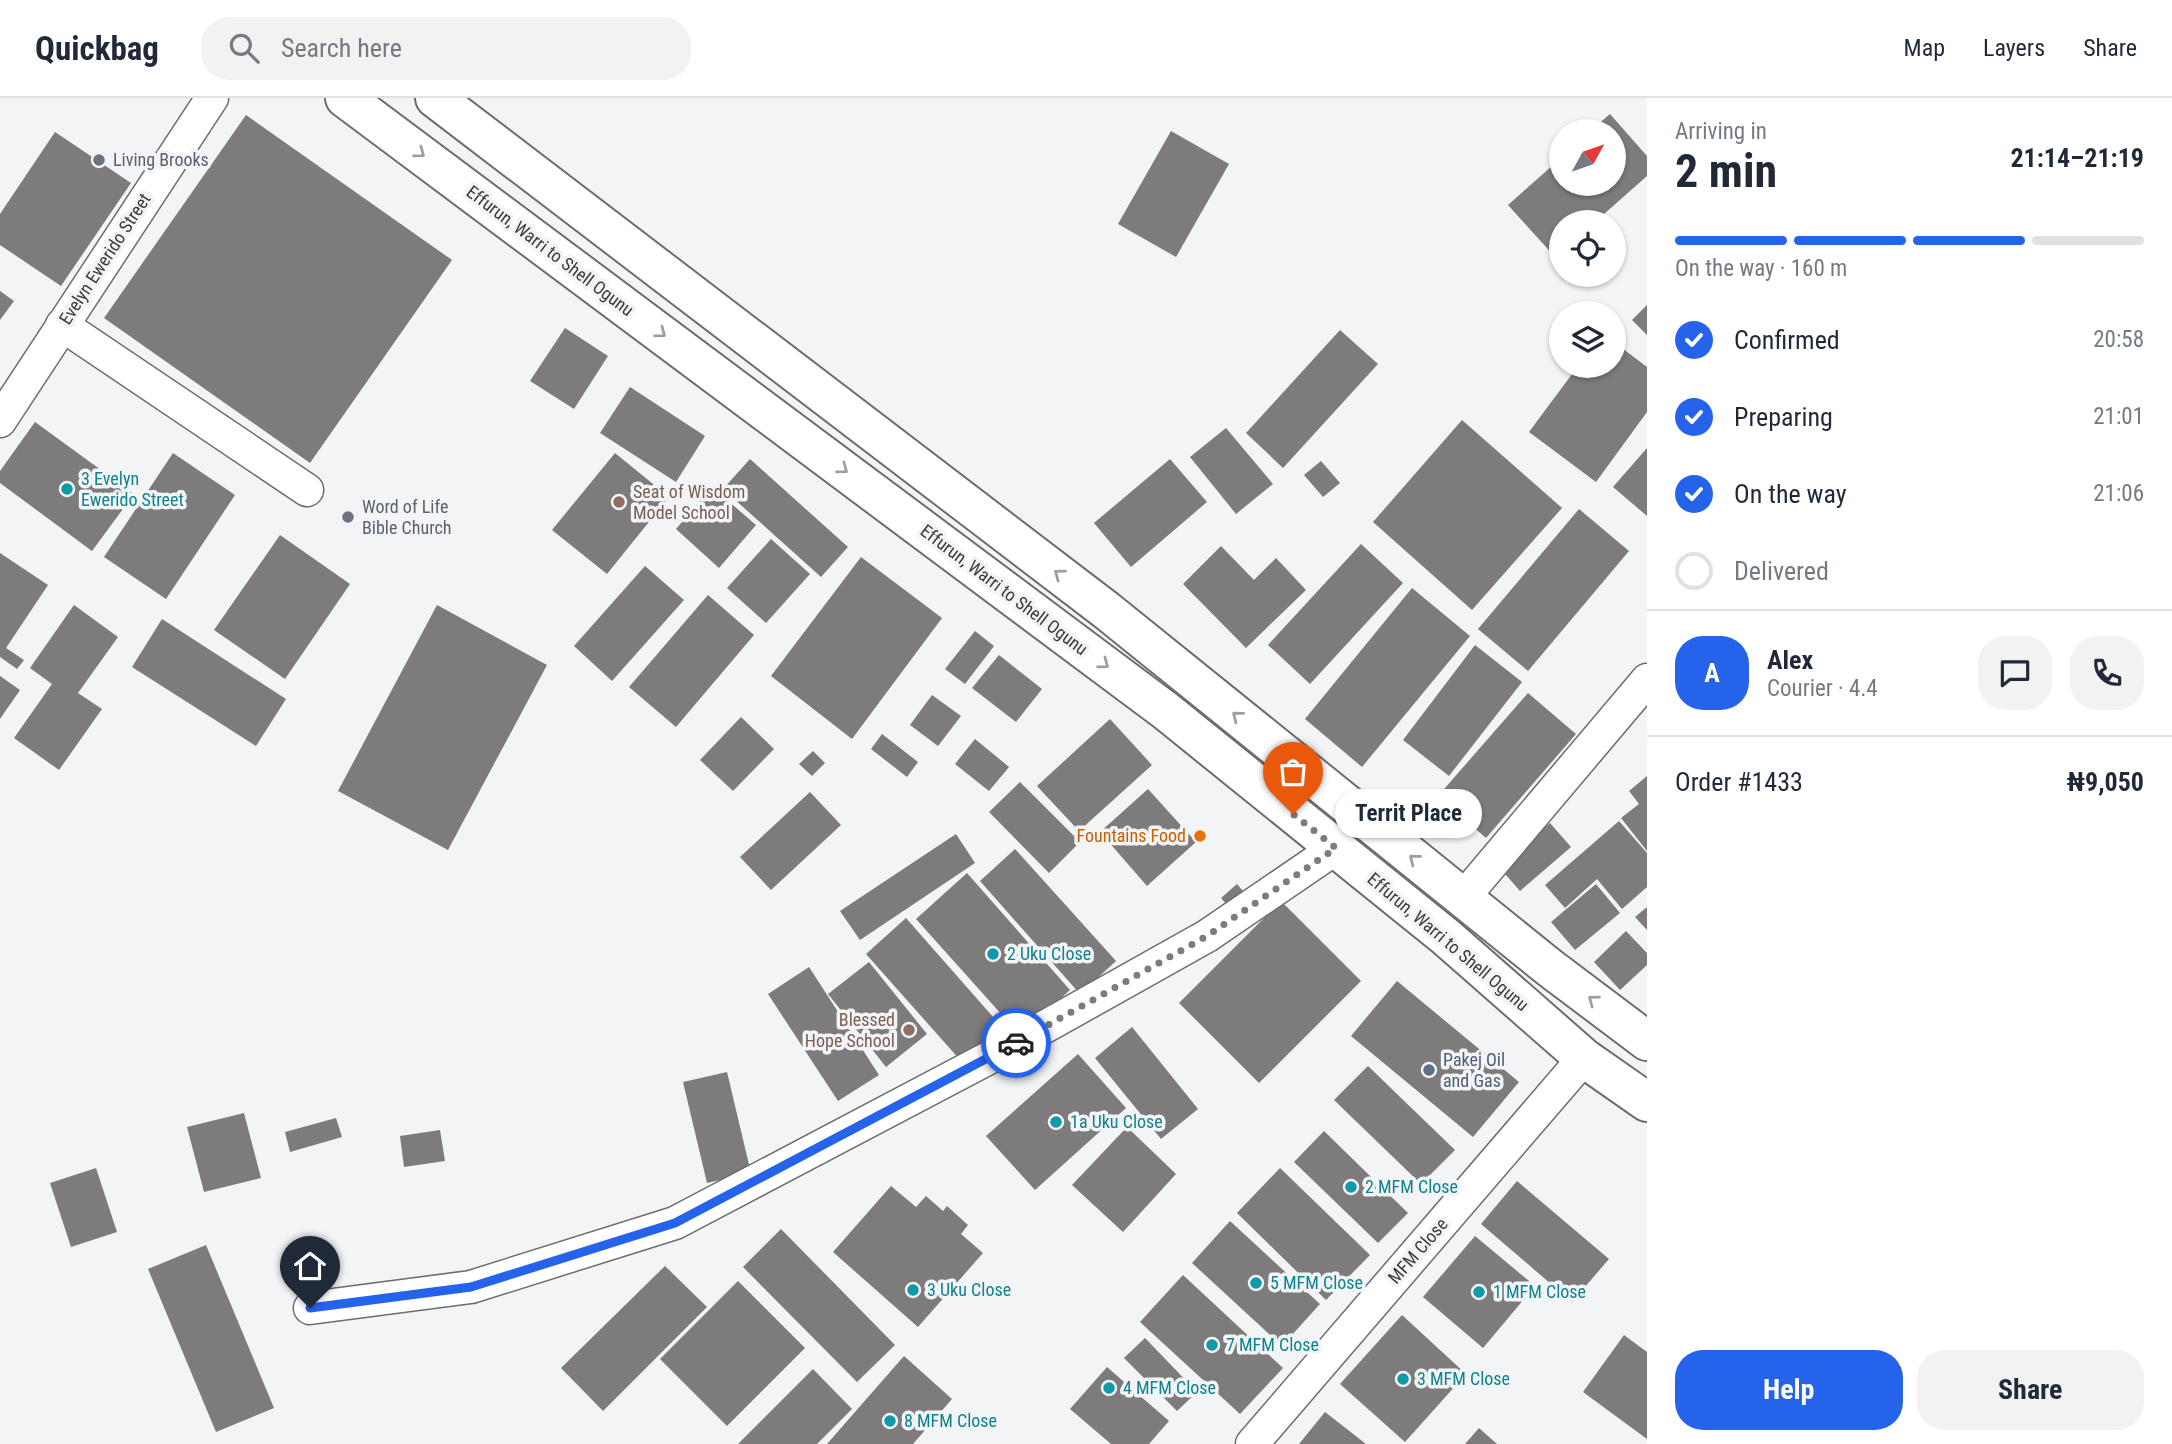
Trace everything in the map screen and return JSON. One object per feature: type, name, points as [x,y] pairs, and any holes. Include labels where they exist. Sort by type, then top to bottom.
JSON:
[{"type":"main road","points":[[435,98],[1106,610],[1463,898],[1647,1041]]},
{"type":"main road","name":"Effurun, Warri to Shell Ogunu","points":[[370,105],[1166,711],[1446,937],[1584,1058],[1647,1102]]},
{"type":"street","name":"Evelyn Ewerido Street","points":[[0,421],[212,98]]},
{"type":"street","points":[[62,325],[307,490]]},
{"type":"street","points":[[1463,898],[1647,680]]},
{"type":"street","points":[[310,1308],[471,1287],[675,1223],[1000,1052],[1207,936],[1336,848]]},
{"type":"street","name":"MFM Close","points":[[1252,1444],[1584,1058]]},
{"type":"building","points":[[246,115],[452,260],[310,463],[104,318]]},
{"type":"building","points":[[1171,131],[1229,164],[1176,257],[1118,224]]},
{"type":"building","points":[[55,132],[131,183],[61,286],[0,245],[0,214]]},
{"type":"building","points":[[1626,132],[1647,156],[1647,176],[1626,195]]},
{"type":"building","points":[[1549,169],[1549,196],[1624,196],[1609,210],[1549,210],[1549,250],[1508,205]]},
{"type":"building","points":[[0,291],[14,301],[0,320]]},
{"type":"building","points":[[1647,305],[1647,335],[1632,320]]},
{"type":"building","points":[[565,328],[608,356],[574,409],[530,381]]},
{"type":"building","points":[[1340,330],[1378,364],[1283,468],[1246,433]]},
{"type":"building","points":[[1626,351],[1647,367],[1647,412],[1596,482],[1529,432],[1569,378],[1626,378]]},
{"type":"building","points":[[630,387],[705,436],[676,482],[600,433]]},
{"type":"building","points":[[1462,420],[1562,508],[1472,610],[1373,522]]},
{"type":"building","name":"3 Evelyn Ewerido Street","points":[[35,422],[134,494],[92,551],[0,483],[0,471]]},
{"type":"building","points":[[1226,428],[1273,484],[1236,514],[1190,457]]},
{"type":"building","points":[[1647,448],[1647,516],[1613,487]]},
{"type":"building","points":[[173,453],[235,495],[166,599],[104,557]]},
{"type":"building","points":[[615,453],[669,497],[607,574],[552,530]]},
{"type":"building","points":[[750,459],[848,547],[821,577],[723,489]]},
{"type":"building","points":[[1170,459],[1207,502],[1131,567],[1094,523]]},
{"type":"building","points":[[1321,461],[1340,483],[1323,497],[1304,475]]},
{"type":"building","points":[[712,487],[756,525],[719,568],[676,529]]},
{"type":"building","points":[[1579,509],[1629,551],[1528,671],[1478,629]]},
{"type":"building","points":[[280,535],[350,584],[285,679],[214,630]]},
{"type":"building","points":[[771,539],[810,574],[766,623],[727,588]]},
{"type":"building","points":[[1361,544],[1403,583],[1310,684],[1268,645]]},
{"type":"building","points":[[1221,546],[1254,580],[1276,558],[1306,590],[1246,648],[1183,584]]},
{"type":"building","points":[[0,553],[48,585],[6,648],[24,660],[17,669],[0,657]]},
{"type":"building","points":[[861,557],[942,618],[852,739],[771,676]]},
{"type":"building","points":[[645,566],[684,600],[612,681],[574,646]]},
{"type":"building","points":[[1412,588],[1470,636],[1362,767],[1305,719]]},
{"type":"building","points":[[708,595],[754,635],[676,727],[629,687]]},
{"type":"building","points":[[74,605],[118,637],[78,693],[102,709],[59,770],[14,738],[52,684],[30,668]]},
{"type":"building","points":[[437,605],[547,665],[448,850],[338,791]]},
{"type":"building","points":[[162,619],[286,699],[256,746],[132,667]]},
{"type":"building","points":[[975,631],[994,646],[965,684],[945,669]]},
{"type":"building","points":[[1475,645],[1522,682],[1449,776],[1403,740]]},
{"type":"building","points":[[999,655],[1042,689],[1016,722],[972,688]]},
{"type":"building","points":[[0,676],[20,690],[0,719]]},
{"type":"building","points":[[1528,693],[1576,734],[1486,838],[1438,796]]},
{"type":"building","points":[[932,695],[961,716],[938,746],[910,725]]},
{"type":"building","points":[[741,717],[774,749],[733,791],[700,760]]},
{"type":"building","points":[[1110,719],[1152,765],[1079,831],[1037,786]]},
{"type":"building","points":[[882,734],[918,762],[907,777],[871,749]]},
{"type":"building","points":[[975,739],[1009,767],[989,791],[955,764]]},
{"type":"building","points":[[813,751],[825,763],[812,776],[799,764]]},
{"type":"building","points":[[1647,776],[1647,851],[1621,818],[1639,804],[1629,791]]},
{"type":"building","points":[[1020,782],[1080,842],[1049,873],[989,812]]},
{"type":"building","points":[[1148,789],[1196,842],[1147,886],[1100,832]]},
{"type":"building","points":[[810,792],[841,825],[771,890],[740,857]]},
{"type":"building","points":[[1619,821],[1647,853],[1647,887],[1622,909],[1597,879],[1565,908],[1545,885]]},
{"type":"building","points":[[1550,823],[1571,847],[1520,891],[1499,867]]},
{"type":"building","points":[[956,834],[975,863],[860,940],[840,911]]},
{"type":"building","points":[[1015,849],[1116,961],[1080,994],[980,881]]},
{"type":"building","name":"2 Uku Close","points":[[967,873],[1070,990],[1020,1035],[916,919]]},
{"type":"building","points":[[1237,884],[1248,897],[1233,912],[1221,898]]},
{"type":"building","points":[[1596,884],[1620,913],[1575,950],[1551,922]]},
{"type":"building","points":[[1281,901],[1361,981],[1259,1083],[1179,1003]]},
{"type":"building","points":[[1647,907],[1647,930],[1635,917]]},
{"type":"building","points":[[906,918],[1001,1026],[961,1061],[866,954]]},
{"type":"building","points":[[1626,931],[1647,953],[1647,965],[1620,990],[1594,962]]},
{"type":"building","points":[[869,962],[927,1034],[886,1067],[828,994]]},
{"type":"building","points":[[809,967],[879,1075],[838,1101],[768,994]]},
{"type":"building","points":[[1397,981],[1519,1082],[1473,1137],[1351,1036]]},
{"type":"building","points":[[1132,1027],[1198,1109],[1161,1139],[1095,1058]]},
{"type":"building","name":"1a Uku Close","points":[[1078,1054],[1126,1108],[1035,1190],[986,1136]]},
{"type":"building","points":[[1368,1066],[1455,1150],[1421,1184],[1334,1100]]},
{"type":"building","points":[[727,1072],[751,1173],[707,1183],[683,1082]]},
{"type":"building","points":[[244,1113],[261,1178],[204,1192],[187,1127]]},
{"type":"building","points":[[336,1118],[342,1137],[290,1152],[285,1132]]},
{"type":"building","points":[[1127,1127],[1176,1174],[1123,1232],[1072,1185]]},
{"type":"building","points":[[440,1130],[445,1161],[404,1167],[400,1136]]},
{"type":"building","name":"2 MFM Close","points":[[1324,1131],[1408,1213],[1378,1243],[1294,1162]]},
{"type":"building","points":[[96,1168],[117,1232],[71,1247],[50,1183]]},
{"type":"building","points":[[1280,1168],[1370,1255],[1326,1300],[1237,1213]]},
{"type":"building","points":[[1517,1181],[1609,1259],[1572,1302],[1481,1224]]},
{"type":"building","name":"3 Uku Close","points":[[891,1186],[916,1207],[926,1196],[943,1211],[947,1206],[968,1225],[961,1234],[983,1253],[918,1327],[833,1252]]},
{"type":"building","name":"5 MFM Close","points":[[1230,1221],[1320,1304],[1282,1346],[1192,1263]]},
{"type":"building","points":[[781,1229],[895,1345],[857,1382],[743,1267]]},
{"type":"building","name":"1 MFM Close","points":[[1475,1236],[1535,1286],[1483,1348],[1423,1297]]},
{"type":"building","points":[[206,1245],[274,1408],[216,1432],[148,1269]]},
{"type":"building","points":[[665,1266],[707,1307],[603,1411],[561,1368]]},
{"type":"building","name":"7 MFM Close","points":[[1183,1275],[1283,1368],[1240,1414],[1140,1322]]},
{"type":"building","points":[[738,1281],[805,1348],[727,1426],[660,1359]]},
{"type":"building","name":"3 MFM Close","points":[[1402,1315],[1466,1374],[1405,1442],[1340,1384]]},
{"type":"building","points":[[1624,1335],[1647,1352],[1647,1439],[1583,1392]]},
{"type":"building","points":[[1145,1338],[1197,1392],[1177,1411],[1124,1358]]},
{"type":"building","name":"8 MFM Close","points":[[904,1356],[952,1399],[913,1444],[827,1444]]},
{"type":"building","name":"4 MFM Close","points":[[1107,1367],[1169,1421],[1149,1444],[1111,1444],[1070,1409]]},
{"type":"building","points":[[813,1369],[852,1409],[817,1444],[738,1444]]},
{"type":"building","points":[[1325,1412],[1366,1444],[1299,1444]]},
{"type":"building","points":[[1479,1428],[1497,1444],[1465,1444]]},
{"type":"way so far","points":[[1016,1043],[1207,936],[1336,848],[1293,814]]},
{"type":"place","name":"Living Brooks","points":[[99,160]]},
{"type":"place","name":"3 Evelyn Ewerido Street","points":[[67,489]]},
{"type":"place","name":"Seat of Wisdom Model School","points":[[619,502]]},
{"type":"place","name":"Word of Life Bible Church","points":[[348,517]]},
{"type":"place","name":"Territ Place","points":[[1293,814]]},
{"type":"place","name":"Fountains Food","points":[[1200,836]]},
{"type":"place","name":"2 Uku Close","points":[[993,954]]},
{"type":"place","name":"Blessed Hope School","points":[[909,1030]]},
{"type":"place","name":"Pakej Oil and Gas","points":[[1429,1070]]},
{"type":"place","name":"1a Uku Close","points":[[1056,1122]]},
{"type":"place","name":"2 MFM Close","points":[[1351,1187]]},
{"type":"place","name":"5 MFM Close","points":[[1256,1283]]},
{"type":"place","name":"3 Uku Close","points":[[913,1290]]},
{"type":"place","name":"1 MFM Close","points":[[1479,1292]]},
{"type":"place","name":"7 MFM Close","points":[[1212,1345]]},
{"type":"place","name":"3 MFM Close","points":[[1403,1379]]},
{"type":"place","name":"4 MFM Close","points":[[1109,1388]]},
{"type":"place","name":"8 MFM Close","points":[[890,1421]]},
{"type":"route","points":[[310,1308],[471,1287],[675,1223],[1016,1043]]}]
